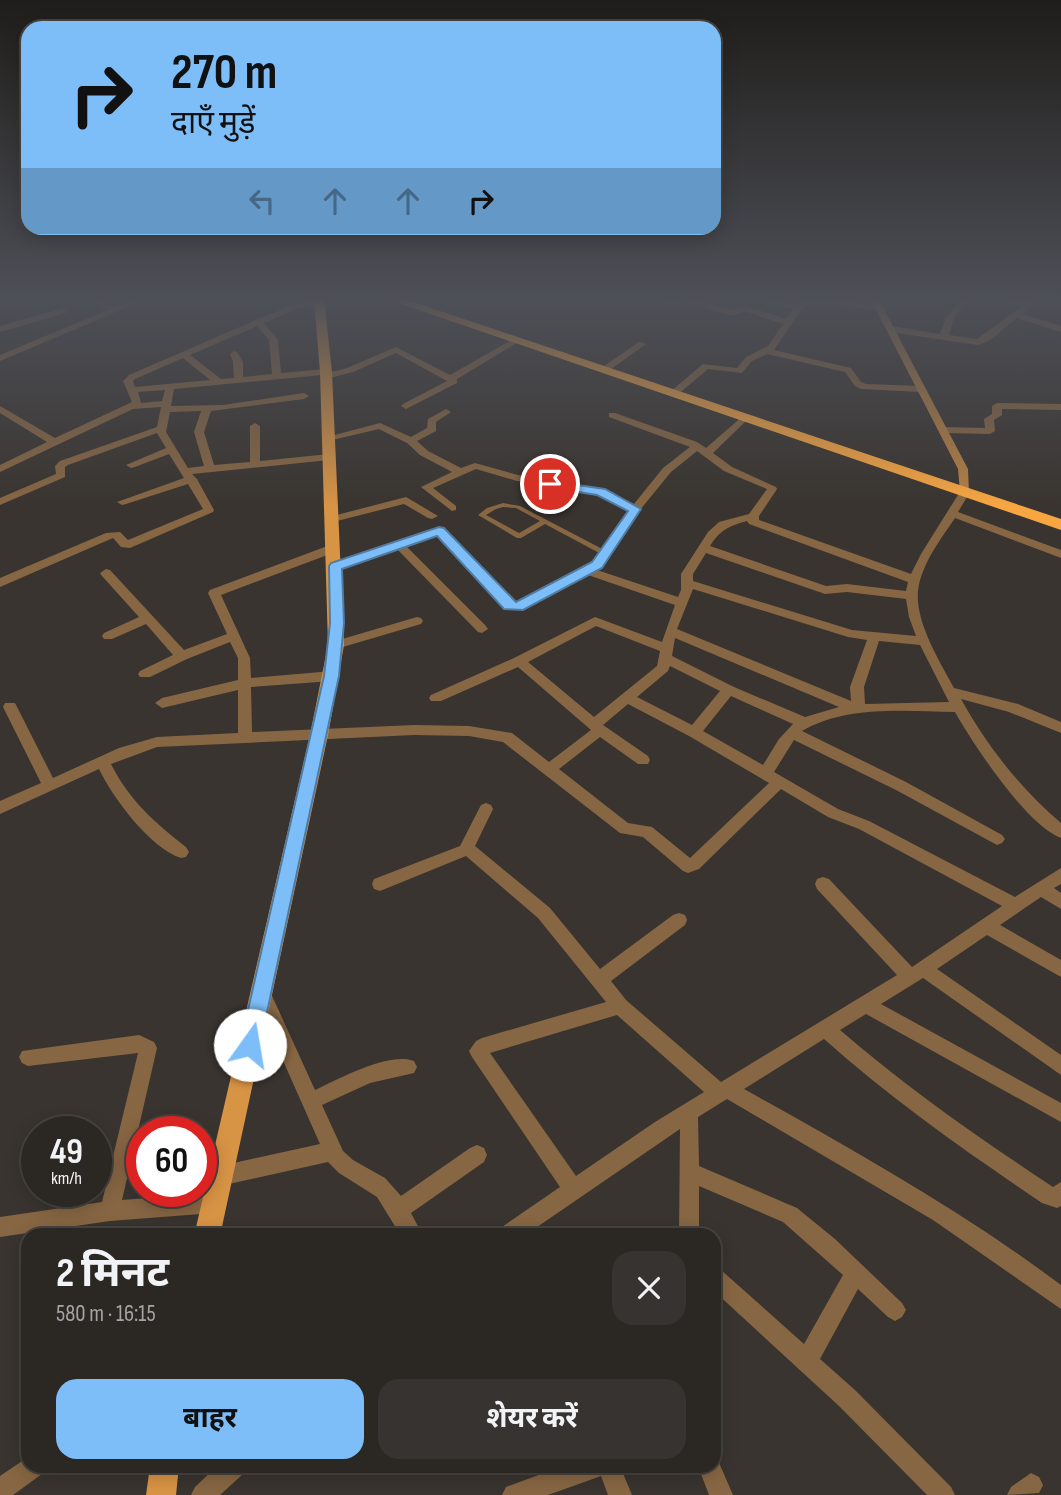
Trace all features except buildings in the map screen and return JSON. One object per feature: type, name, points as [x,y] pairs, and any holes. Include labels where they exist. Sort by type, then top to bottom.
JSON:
[{"type":"highway","points":[[597,368],[1061,525]]},
{"type":"main road","points":[[217,1187],[332,676],[336,645],[335,557],[325,368]]},
{"type":"main road","points":[[209,1228],[213,1207]]},
{"type":"main road","points":[[161,1495],[164,1473]]},
{"type":"street","points":[[132,406],[136,401],[130,379],[155,368]]},
{"type":"street","points":[[200,368],[219,383]]},
{"type":"street","points":[[238,368],[239,381]]},
{"type":"street","points":[[276,368],[277,378]]},
{"type":"street","points":[[132,390],[326,374],[355,368]]},
{"type":"street","points":[[406,406],[452,384],[454,381],[451,377],[433,368]]},
{"type":"street","points":[[451,377],[468,368]]},
{"type":"street","points":[[673,394],[704,368]]},
{"type":"street","points":[[715,368],[737,372],[741,368]]},
{"type":"street","points":[[841,368],[846,369],[858,384],[864,387],[921,389]]},
{"type":"street","points":[[910,368],[963,469],[964,492],[919,569],[912,606],[949,691],[975,736],[1017,792],[1061,832]]},
{"type":"street","points":[[0,583],[110,535],[116,534],[125,544],[130,544],[207,512],[209,508],[160,429],[170,387]]},
{"type":"street","points":[[0,469],[132,406],[207,409],[304,396]]},
{"type":"street","points":[[943,430],[990,430],[989,419],[997,415],[998,405],[1061,407]]},
{"type":"street","points":[[0,409],[54,442]]},
{"type":"street","points":[[207,409],[199,432],[210,468]]},
{"type":"street","points":[[411,442],[432,429],[431,421],[446,412]]},
{"type":"street","points":[[612,415],[702,450],[728,469],[772,488],[753,516],[752,520],[757,524],[915,580]]},
{"type":"street","points":[[244,737],[244,658],[214,593],[335,557],[398,544],[441,531],[513,608],[588,571],[606,553],[635,509],[672,465],[702,450],[744,418]]},
{"type":"street","points":[[255,464],[256,426]]},
{"type":"street","points":[[328,438],[377,426],[411,442],[424,453],[458,471]]},
{"type":"street","points":[[0,502],[61,475],[60,466],[64,463],[160,429]]},
{"type":"street","points":[[131,465],[172,449]]},
{"type":"street","points":[[122,502],[210,468],[329,457]]},
{"type":"street","points":[[452,508],[426,487],[458,471],[478,466],[517,478],[600,492],[635,509]]},
{"type":"street","points":[[332,519],[406,500],[432,516]]},
{"type":"street","points":[[953,514],[1061,554]]},
{"type":"street","points":[[548,770],[661,671],[689,570],[723,524],[753,516]]},
{"type":"street","points":[[398,544],[482,629]]},
{"type":"street","points":[[703,548],[825,590],[841,587],[912,596]]},
{"type":"street","points":[[588,571],[682,603]]},
{"type":"street","points":[[106,573],[182,656]]},
{"type":"street","points":[[687,583],[838,630],[874,637],[925,641]]},
{"type":"street","points":[[108,636],[148,618]]},
{"type":"street","points":[[336,645],[417,621]]},
{"type":"street","points":[[436,698],[519,661],[595,621],[665,654],[729,690],[805,723]]},
{"type":"street","points":[[670,631],[857,708]]},
{"type":"street","points":[[145,674],[234,636]]},
{"type":"street","points":[[857,708],[857,687],[874,637]]},
{"type":"street","points":[[519,661],[597,727],[643,760]]},
{"type":"street","points":[[162,703],[246,683],[332,676]]},
{"type":"street","points":[[694,732],[729,690]]},
{"type":"street","points":[[949,691],[1013,708],[1061,728]]},
{"type":"street","points":[[627,698],[766,772],[833,813],[864,825],[1017,906]]},
{"type":"street","points":[[10,707],[49,784]]},
{"type":"street","points":[[766,772],[793,733],[805,723],[857,708],[958,707]]},
{"type":"street","points":[[0,808],[102,761],[157,743],[414,730],[478,732],[515,741],[625,829],[647,831],[688,866],[694,864],[779,782]]},
{"type":"street","points":[[793,733],[901,786],[997,839]]},
{"type":"street","points":[[102,761],[128,808],[181,852]]},
{"type":"street","points":[[486,809],[467,843],[468,849],[544,913],[620,1006],[723,1091],[943,1213],[1007,1256],[1061,1298]]},
{"type":"street","points":[[380,884],[468,849]]},
{"type":"street","points":[[517,1228],[689,1112],[917,973],[1061,875]]},
{"type":"street","points":[[823,884],[917,973],[1061,1066]]},
{"type":"street","points":[[1041,888],[1061,902]]},
{"type":"street","points":[[599,980],[679,920]]},
{"type":"street","points":[[987,926],[1061,969]]},
{"type":"street","points":[[262,993],[332,1150],[348,1169],[379,1185],[408,1228]]},
{"type":"street","points":[[866,1004],[921,1038],[1002,1079],[1061,1113]]},
{"type":"street","points":[[573,1189],[478,1051],[482,1047],[620,1006]]},
{"type":"street","points":[[826,1029],[872,1071],[974,1146],[1049,1196],[1057,1198],[1061,1192]]},
{"type":"street","points":[[28,1057],[139,1044],[148,1048],[110,1211]]},
{"type":"street","points":[[311,1101],[369,1074],[408,1067]]},
{"type":"street","points":[[689,1112],[690,1228]]},
{"type":"street","points":[[219,1176],[332,1150]]},
{"type":"street","points":[[397,1211],[477,1155]]},
{"type":"street","points":[[689,1172],[790,1215],[895,1310]]},
{"type":"street","points":[[0,1227],[110,1211],[162,1207]]},
{"type":"street","points":[[807,1361],[856,1273]]},
{"type":"street","points":[[721,1283],[847,1398],[943,1495]]},
{"type":"street","points":[[0,1490],[24,1473]]},
{"type":"street","points":[[203,1495],[227,1473]]},
{"type":"street","points":[[514,1495],[573,1473]]},
{"type":"street","points":[[611,1473],[620,1495]]},
{"type":"street","points":[[712,1473],[721,1495]]},
{"type":"lane","points":[[545,521],[519,536],[481,515],[509,504],[545,521],[606,553]]},
{"type":"route","points":[[250,1045],[332,676],[337,623],[335,566],[439,531],[509,606],[518,607],[597,565],[635,509],[606,493],[550,484]]}]
